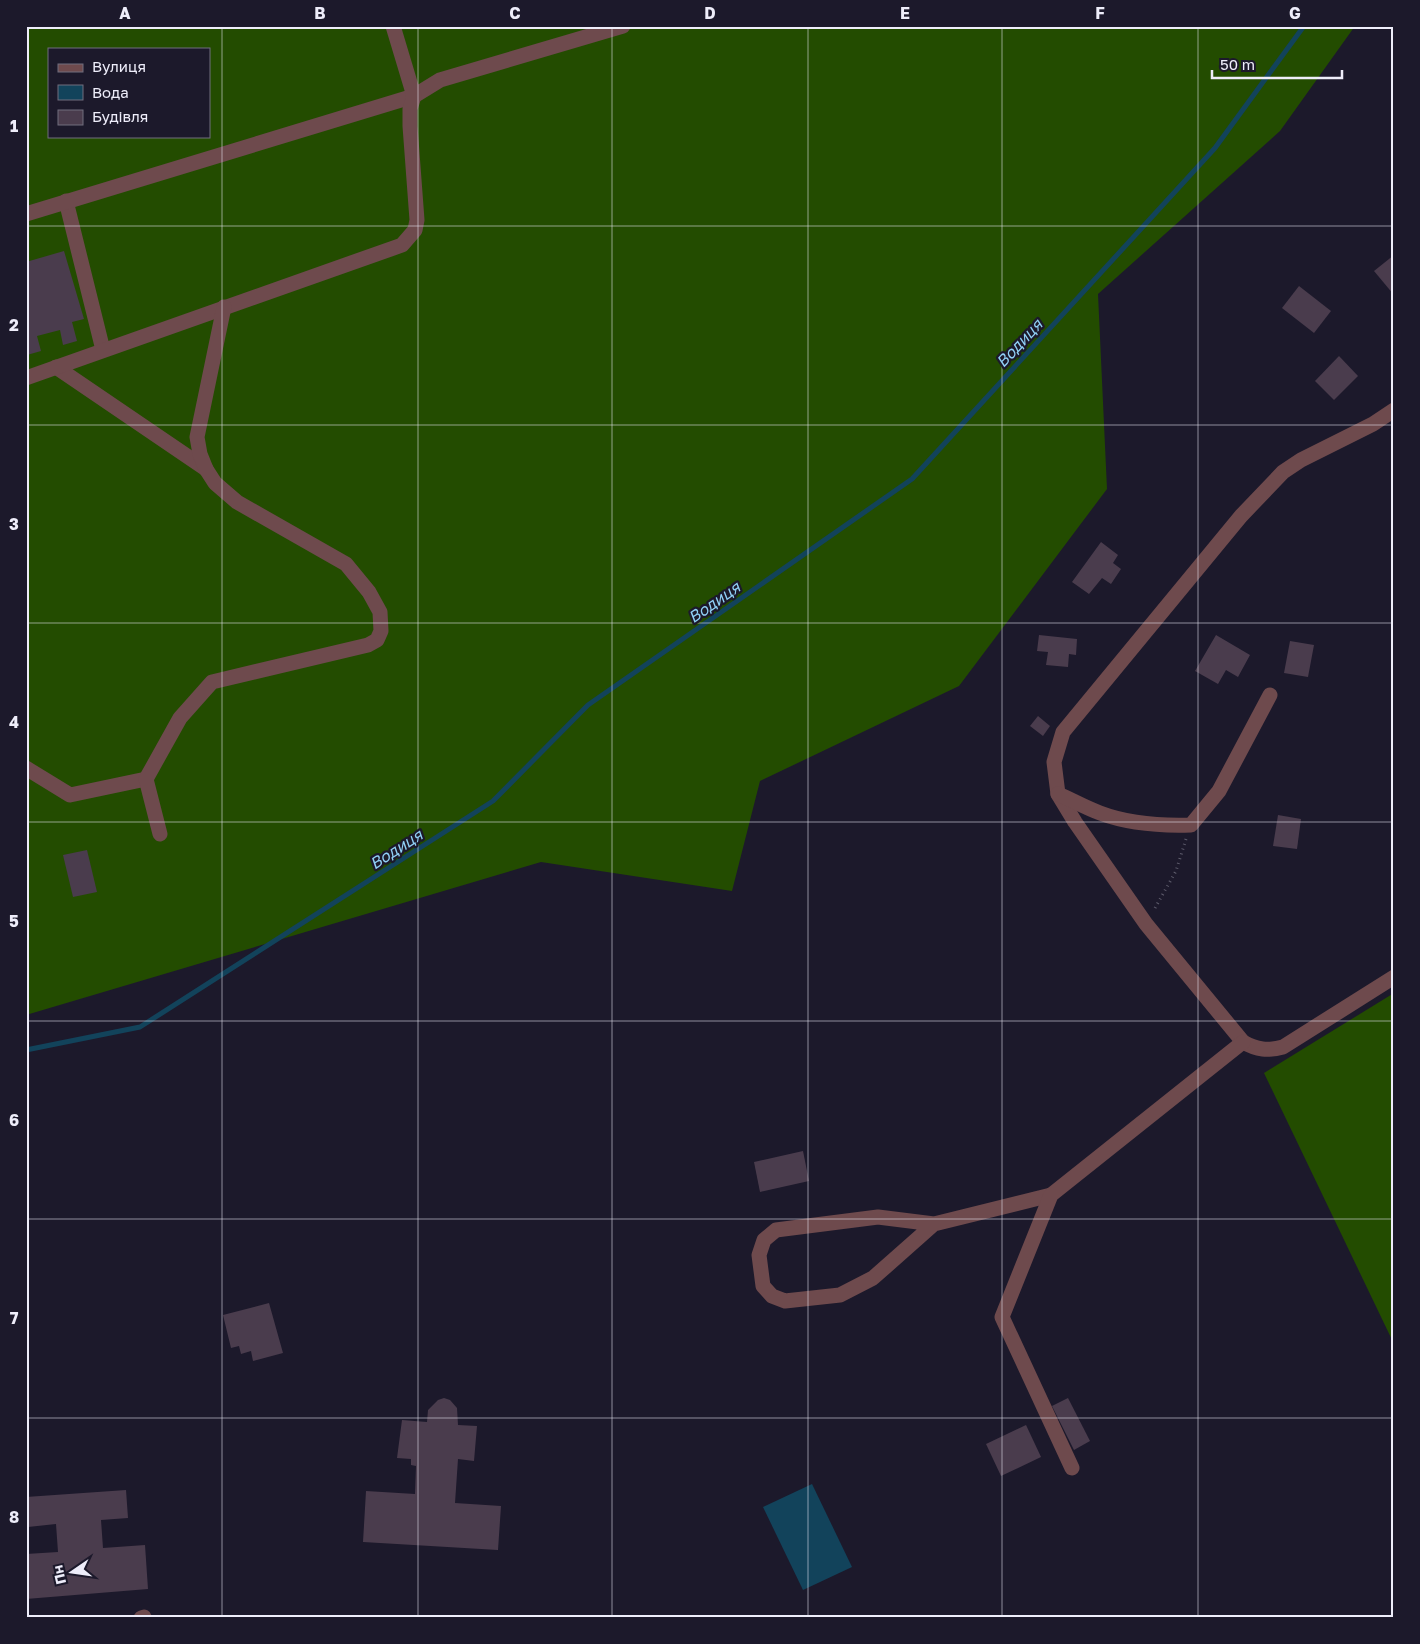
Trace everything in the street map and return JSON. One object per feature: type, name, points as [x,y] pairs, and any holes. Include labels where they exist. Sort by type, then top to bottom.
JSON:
[{"type":"street","points":[[26,378],[402,245],[409,239],[417,220],[410,126],[410,109],[414,96],[393,26]]},
{"type":"street","points":[[26,214],[414,96],[440,80],[623,26]]},
{"type":"street","points":[[66,201],[103,350]]},
{"type":"street","points":[[160,834],[146,779],[180,718],[212,682],[368,645],[377,640],[381,631],[380,612],[369,592],[346,564],[237,502],[215,483],[206,469],[200,454],[197,437],[224,307]]},
{"type":"street","points":[[56,367],[206,469]]},
{"type":"street","points":[[1394,410],[1373,424],[1301,460],[1283,472],[1241,516],[1063,732],[1054,762],[1058,794],[1075,822],[1146,924],[1243,1042],[1253,1048],[1262,1050],[1273,1050],[1283,1047],[1394,977]]},
{"type":"street","points":[[1058,794],[1101,814],[1137,823],[1169,826],[1191,825],[1219,791],[1270,695]]},
{"type":"street","points":[[26,768],[70,795],[146,779]]},
{"type":"street","points":[[934,1224],[873,1278],[840,1295],[785,1301],[772,1296],[763,1286],[758,1254],[764,1240],[776,1230],[878,1217],[934,1224],[1051,1195],[1243,1042]]},
{"type":"street","points":[[1051,1195],[1002,1317],[1072,1468]]},
{"type":"street","points":[[140,1618],[144,1617]]},
{"type":"path","points":[[1146,924],[1176,871],[1191,825]]},
{"type":"green space","points":[[26,26],[1355,26],[1280,131],[1098,294],[1107,489],[959,686],[760,781],[732,891],[541,862],[26,1015]]},
{"type":"green space","points":[[1394,993],[1394,1344],[1264,1073]]},
{"type":"water","points":[[812,1484],[852,1567],[803,1590],[763,1507]]},
{"type":"building","points":[[64,251],[84,319],[72,322],[77,341],[63,345],[60,330],[37,336],[41,351],[27,355],[26,262]]},
{"type":"building","points":[[1394,255],[1394,295],[1374,271]]},
{"type":"building","points":[[1299,286],[1331,311],[1314,333],[1282,308]]},
{"type":"building","points":[[1339,356],[1358,376],[1334,400],[1315,381]]},
{"type":"building","points":[[1101,542],[1118,555],[1113,563],[1121,569],[1111,584],[1102,578],[1089,594],[1072,582]]},
{"type":"building","points":[[1039,635],[1077,639],[1076,655],[1069,654],[1068,667],[1046,665],[1048,652],[1037,651]]},
{"type":"building","points":[[1216,635],[1250,655],[1238,677],[1226,670],[1218,684],[1195,671]]},
{"type":"building","points":[[1290,641],[1314,645],[1308,677],[1284,673]]},
{"type":"building","points":[[1038,716],[1050,726],[1043,736],[1030,726]]},
{"type":"building","points":[[1278,815],[1301,819],[1297,849],[1273,846]]},
{"type":"building","points":[[87,850],[97,892],[73,897],[63,855]]},
{"type":"building","points":[[803,1151],[809,1181],[760,1192],[754,1162]]},
{"type":"building","points":[[269,1303],[283,1353],[253,1361],[251,1351],[241,1354],[239,1346],[231,1348],[223,1315]]},
{"type":"building","points":[[444,1398],[450,1400],[457,1408],[458,1425],[477,1426],[474,1461],[458,1459],[455,1503],[501,1506],[498,1550],[363,1542],[366,1491],[415,1494],[416,1466],[411,1465],[411,1459],[397,1458],[402,1420],[427,1422],[428,1410],[438,1400]]},
{"type":"building","points":[[1068,1398],[1090,1441],[1074,1450],[1052,1406]]},
{"type":"building","points":[[1026,1425],[1041,1457],[1001,1476],[986,1444]]},
{"type":"building","points":[[126,1490],[128,1518],[101,1520],[103,1548],[145,1545],[148,1589],[26,1599],[26,1554],[58,1552],[56,1524],[28,1527],[26,1497]]},
{"type":"waterway","name":"Водиця","points":[[26,1050],[140,1027],[493,801],[588,705],[912,479],[1215,148],[1304,26]]}]
